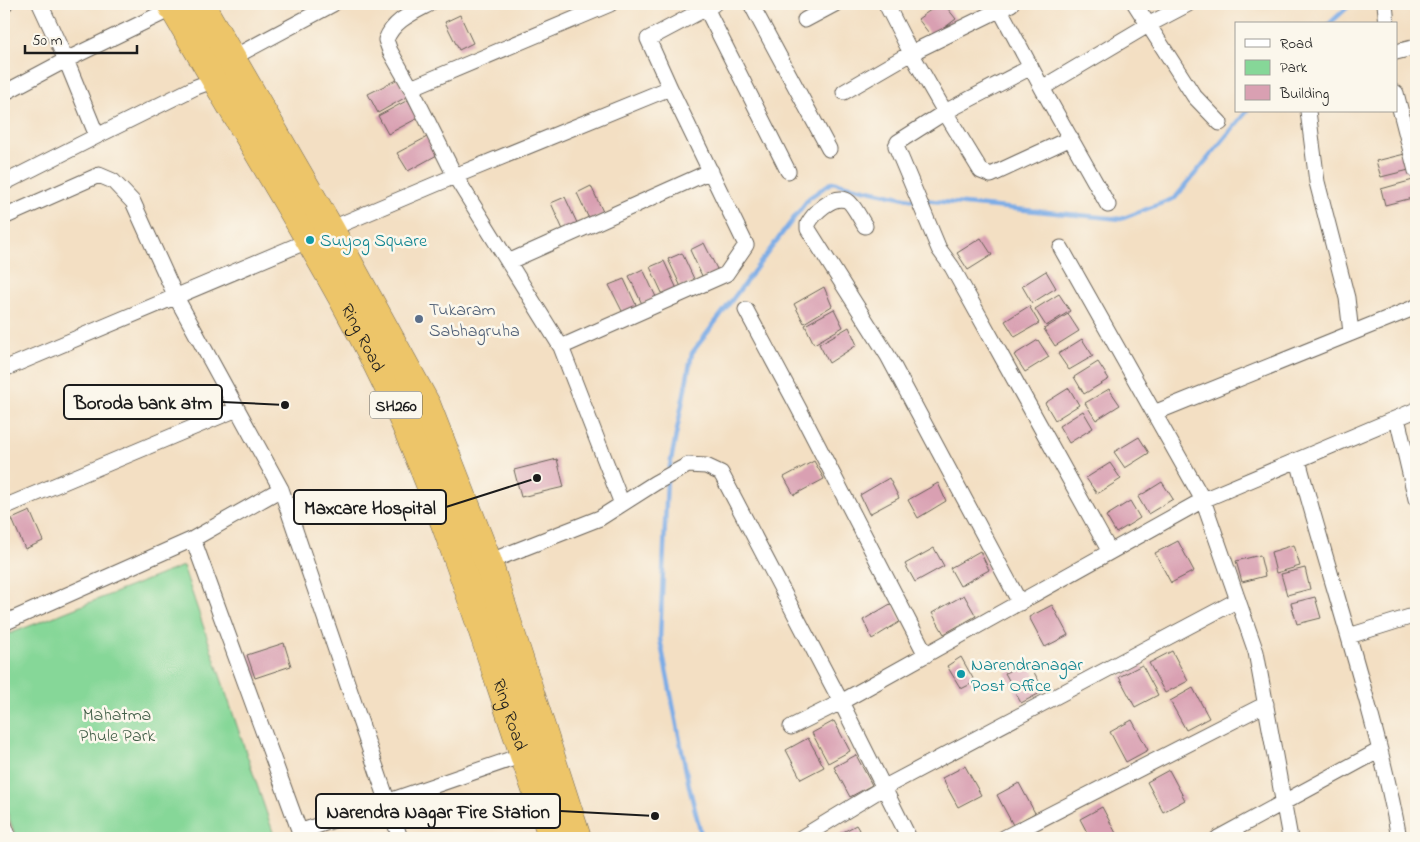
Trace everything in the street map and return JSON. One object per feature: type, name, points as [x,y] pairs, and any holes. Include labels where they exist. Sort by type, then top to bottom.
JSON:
[{"type":"highway","name":"Ring Road","points":[[200,4],[232,58],[320,235],[366,342],[405,425],[460,566],[523,756],[553,838]]},
{"type":"highway","name":"Ring Road","points":[[172,6],[215,80],[320,235],[427,406],[488,562],[576,838]]},
{"type":"street","points":[[40,4],[66,60],[96,136]]},
{"type":"street","points":[[232,58],[333,4]]},
{"type":"street","points":[[429,4],[396,24],[389,31],[386,40],[390,51],[411,88],[455,176],[561,347],[622,504]]},
{"type":"street","points":[[411,88],[610,4]]},
{"type":"street","points":[[751,4],[829,150]]},
{"type":"street","points":[[805,20],[835,4]]},
{"type":"street","points":[[886,4],[911,53],[981,171],[991,175],[1071,138]]},
{"type":"street","points":[[1135,4],[1194,96],[1220,123]]},
{"type":"street","points":[[1042,88],[1148,25],[1188,4]]},
{"type":"street","points":[[1386,4],[1387,22]]},
{"type":"street","points":[[4,93],[172,6]]},
{"type":"street","points":[[561,347],[726,274],[746,244],[648,39],[689,10],[710,6],[788,171]]},
{"type":"street","points":[[844,92],[911,53],[1003,6],[1042,88],[1108,205]]},
{"type":"street","points":[[1398,52],[1416,48]]},
{"type":"street","points":[[1031,67],[945,112],[898,142],[896,146],[939,249],[952,267],[1110,552]]},
{"type":"street","points":[[4,183],[196,87],[215,80]]},
{"type":"street","points":[[4,369],[455,176],[670,88]]},
{"type":"street","points":[[1398,101],[1416,171]]},
{"type":"street","points":[[1308,112],[1317,182],[1347,298],[1351,334]]},
{"type":"street","points":[[508,262],[711,171]]},
{"type":"street","points":[[4,216],[99,175],[113,181],[133,202],[176,297],[281,489],[400,838]]},
{"type":"street","points":[[865,226],[850,203],[844,200],[833,202],[822,208],[808,224],[808,229],[888,356],[1020,603]]},
{"type":"street","points":[[1061,248],[1203,500],[1256,652],[1290,838]]},
{"type":"street","points":[[1154,413],[1416,307]]},
{"type":"street","points":[[746,310],[926,655]]},
{"type":"street","points":[[4,507],[237,408]]},
{"type":"street","points":[[791,727],[841,702],[1203,500],[1416,410]]},
{"type":"street","points":[[1396,418],[1416,499]]},
{"type":"street","points":[[1298,460],[1380,750],[1392,796],[1399,838]]},
{"type":"street","points":[[488,562],[600,518],[655,483],[688,465],[706,466],[721,473],[841,702],[909,838]]},
{"type":"street","points":[[4,623],[193,539],[281,489]]},
{"type":"street","points":[[193,539],[300,835],[388,801],[523,756]]},
{"type":"street","points":[[801,838],[883,788],[1238,600]]},
{"type":"street","points":[[1349,636],[1416,616]]},
{"type":"street","points":[[1004,838],[1266,704]]},
{"type":"street","points":[[1218,838],[1380,750]]},
{"type":"street","points":[[4,824],[9,838]]},
{"type":"green space","name":"Mahatma Phule Park","points":[[183,566],[275,838],[16,838],[4,803],[4,636]]},
{"type":"building","points":[[939,4],[944,4],[956,19],[932,37],[918,19]]},
{"type":"building","points":[[460,15],[473,43],[459,50],[445,22]]},
{"type":"building","points":[[398,79],[408,96],[378,113],[368,94]]},
{"type":"building","points":[[408,100],[418,118],[388,134],[378,116]]},
{"type":"building","points":[[427,137],[437,155],[408,171],[397,153]]},
{"type":"building","points":[[1409,153],[1413,169],[1381,177],[1376,161]]},
{"type":"building","points":[[1413,180],[1416,197],[1385,205],[1381,189]]},
{"type":"building","points":[[591,186],[604,214],[590,221],[577,193]]},
{"type":"building","points":[[565,197],[578,225],[564,232],[551,203]]},
{"type":"building","points":[[981,238],[992,255],[968,270],[957,253]]},
{"type":"building","points":[[704,243],[718,271],[703,278],[690,250]]},
{"type":"building","points":[[682,253],[695,281],[681,287],[668,259]]},
{"type":"building","points":[[664,261],[677,289],[663,295],[650,267]]},
{"type":"building","points":[[643,269],[656,297],[642,304],[629,276]]},
{"type":"building","points":[[1046,271],[1056,288],[1032,303],[1022,286]]},
{"type":"building","points":[[624,279],[637,307],[623,313],[609,285]]},
{"type":"building","points":[[824,287],[832,306],[804,323],[794,304]]},
{"type":"building","points":[[1059,294],[1070,311],[1046,326],[1035,309]]},
{"type":"building","points":[[1029,306],[1039,323],[1015,337],[1005,321]]},
{"type":"building","points":[[834,309],[843,327],[814,344],[805,325]]},
{"type":"building","points":[[1068,314],[1079,331],[1055,346],[1044,329]]},
{"type":"building","points":[[849,327],[857,345],[829,363],[819,344]]},
{"type":"building","points":[[1082,339],[1093,356],[1069,370],[1058,354]]},
{"type":"building","points":[[1038,340],[1049,357],[1025,372],[1014,355]]},
{"type":"building","points":[[1098,362],[1109,379],[1084,394],[1074,377]]},
{"type":"building","points":[[1069,388],[1079,405],[1055,420],[1045,403]]},
{"type":"building","points":[[1109,389],[1120,405],[1096,420],[1085,403]]},
{"type":"building","points":[[1083,411],[1093,428],[1069,443],[1059,426]]},
{"type":"building","points":[[1139,437],[1149,453],[1125,468],[1114,452]]},
{"type":"building","points":[[557,459],[564,487],[521,497],[514,470]]},
{"type":"building","points":[[814,461],[824,479],[794,495],[784,477]]},
{"type":"building","points":[[1110,463],[1121,479],[1097,494],[1086,478]]},
{"type":"building","points":[[889,478],[899,498],[869,514],[860,495]]},
{"type":"building","points":[[1162,482],[1173,499],[1148,514],[1138,497]]},
{"type":"building","points":[[938,483],[946,501],[918,518],[908,500]]},
{"type":"building","points":[[1130,501],[1140,518],[1116,533],[1106,516]]},
{"type":"building","points":[[30,511],[43,541],[25,549],[12,519]]},
{"type":"building","points":[[1178,541],[1194,571],[1171,583],[1155,553]]},
{"type":"building","points":[[1294,545],[1300,566],[1276,573],[1271,552]]},
{"type":"building","points":[[934,548],[944,566],[915,582],[905,564]]},
{"type":"building","points":[[980,551],[989,570],[960,586],[950,568]]},
{"type":"building","points":[[1260,555],[1265,576],[1242,582],[1236,561]]},
{"type":"building","points":[[1305,568],[1310,589],[1287,595],[1281,574]]},
{"type":"building","points":[[964,595],[976,616],[944,634],[932,613]]},
{"type":"building","points":[[1315,597],[1321,618],[1297,624],[1291,603]]},
{"type":"building","points":[[892,603],[901,621],[872,639],[863,620]]},
{"type":"building","points":[[1052,605],[1068,635],[1045,647],[1029,617]]},
{"type":"building","points":[[284,643],[291,666],[255,678],[247,655]]},
{"type":"building","points":[[1172,651],[1188,681],[1165,693],[1149,663]]},
{"type":"building","name":"Narendranagar Post Office","points":[[961,657],[975,682],[961,689],[947,666]]},
{"type":"building","points":[[1028,661],[1044,691],[1021,703],[1005,673]]},
{"type":"building","points":[[1142,665],[1158,695],[1135,707],[1119,677]]},
{"type":"building","points":[[1193,688],[1209,718],[1186,730],[1170,701]]},
{"type":"building","points":[[1132,720],[1148,750],[1126,762],[1110,732]]},
{"type":"building","points":[[834,721],[850,751],[828,763],[812,733]]},
{"type":"building","points":[[808,738],[824,767],[801,779],[786,750]]},
{"type":"building","points":[[856,755],[872,785],[850,797],[834,767]]},
{"type":"building","points":[[965,766],[981,795],[958,807],[942,778]]},
{"type":"building","points":[[1169,770],[1185,800],[1163,812],[1147,782]]},
{"type":"building","points":[[1019,783],[1035,813],[1013,825],[997,795]]},
{"type":"building","points":[[1102,807],[1118,837],[1090,838],[1080,819]]},
{"type":"building","points":[[856,825],[864,838],[834,837]]},
{"type":"waterway","points":[[1331,22],[1351,4]]},
{"type":"waterway","points":[[922,200],[1121,219],[1175,198],[1246,112]]},
{"type":"waterway","points":[[669,471],[692,353],[809,198],[832,182],[914,200]]},
{"type":"waterway","points":[[667,479],[660,639],[689,786],[702,838]]},
{"type":"place","name":"Suyog Square","points":[[310,240]]},
{"type":"place","name":"Tukaram Sabhagruha","points":[[419,319]]},
{"type":"place","name":"Boroda bank atm","points":[[285,405]]},
{"type":"place","name":"Maxcare Hospital","points":[[537,478]]},
{"type":"place","name":"Narendranagar Post Office","points":[[961,674]]},
{"type":"place","name":"Narendra Nagar Fire Station","points":[[655,816]]}]
